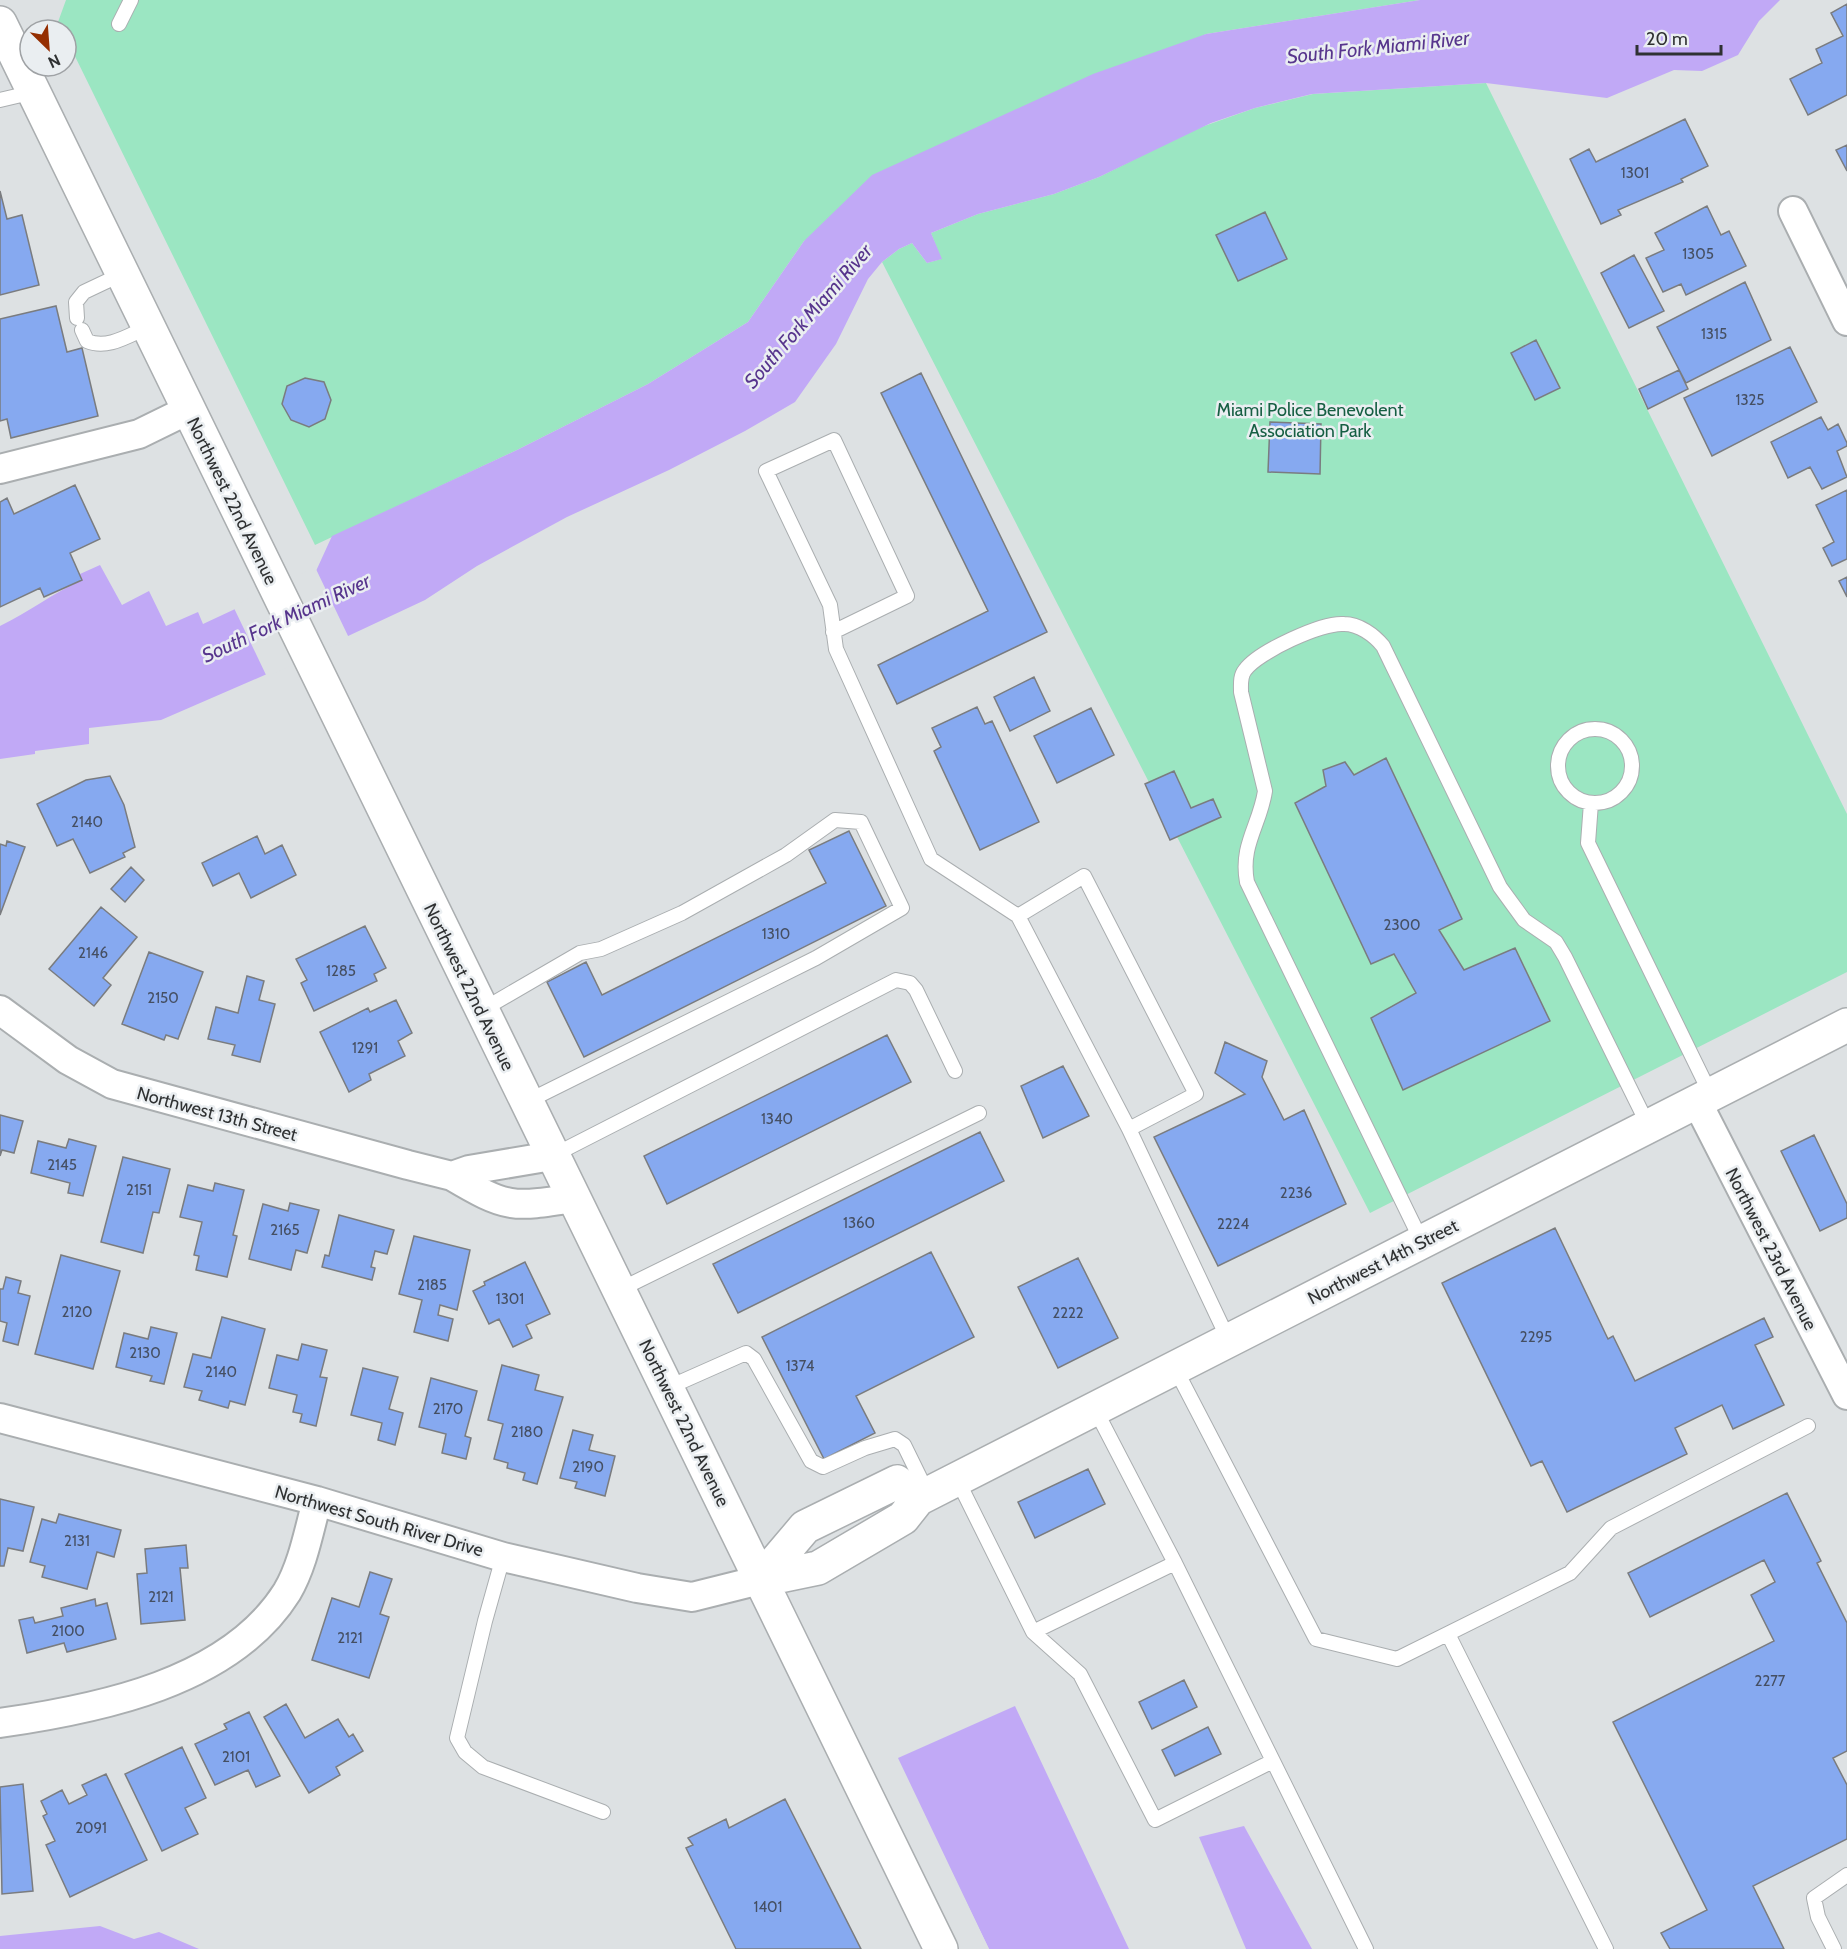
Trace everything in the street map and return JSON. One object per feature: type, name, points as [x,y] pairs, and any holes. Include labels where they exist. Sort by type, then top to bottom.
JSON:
[{"type":"main road","name":"Northwest 22nd Avenue","points":[[0,23],[318,680],[941,1949]]},
{"type":"main road","name":"Northwest 14th Street","points":[[923,1496],[1847,1025]]},
{"type":"main road","points":[[760,1580],[805,1527],[897,1482],[923,1496]]},
{"type":"street","points":[[1793,211],[1847,321]]},
{"type":"street","points":[[0,469],[139,434],[188,410]]},
{"type":"street","name":"Northwest 13th Street","points":[[0,1010],[68,1060],[112,1084],[452,1176],[478,1191],[512,1205],[528,1206],[573,1198]]},
{"type":"street","name":"Northwest 23rd Avenue","points":[[1704,1098],[1847,1395]]},
{"type":"street","points":[[452,1176],[469,1170],[552,1156]]},
{"type":"street","name":"Northwest South River Drive","points":[[0,1418],[317,1501],[503,1557],[692,1597],[760,1580]]},
{"type":"street","points":[[0,1723],[71,1713],[142,1692],[211,1661],[243,1639],[259,1626],[288,1590],[298,1568],[317,1501]]},
{"type":"lane","points":[[119,24],[131,0]]},
{"type":"lane","points":[[0,100],[34,92]]},
{"type":"lane","points":[[122,274],[84,292],[76,302],[79,324],[87,341],[97,345],[110,344],[148,327]]},
{"type":"lane","points":[[833,632],[907,596],[834,440],[766,471],[830,605],[833,632],[836,649],[931,859],[1018,916],[1129,1129],[1229,1341]]},
{"type":"lane","points":[[1422,1242],[1247,882],[1244,858],[1263,806],[1265,791],[1241,692],[1241,680],[1243,671],[1251,662],[1294,639],[1322,627],[1344,623],[1360,628],[1376,637],[1383,646],[1500,887],[1524,920],[1556,942],[1649,1127]]},
{"type":"lane","points":[[1591,729],[1604,730],[1615,735],[1630,754],[1630,779],[1613,798],[1602,803],[1591,803],[1569,794],[1562,784],[1558,761],[1561,750],[1579,733],[1591,729]]},
{"type":"lane","points":[[1591,803],[1588,843],[1704,1098]]},
{"type":"lane","points":[[481,1011],[580,952],[601,949],[682,913],[786,855],[834,820],[861,822],[902,908],[816,958],[526,1102]]},
{"type":"lane","points":[[1018,916],[1084,876],[1196,1094],[1129,1129]]},
{"type":"lane","points":[[552,1156],[896,980],[910,983],[916,990],[955,1071]]},
{"type":"lane","points":[[619,1290],[979,1113]]},
{"type":"lane","points":[[667,1388],[746,1353],[754,1359],[811,1461],[824,1467],[865,1448],[895,1439],[904,1445],[923,1496]]},
{"type":"lane","points":[[1175,1368],[1316,1639],[1396,1659],[1570,1573],[1611,1528],[1808,1426]]},
{"type":"lane","points":[[1095,1409],[1175,1563],[1366,1949]]},
{"type":"lane","points":[[957,1479],[1033,1632],[1080,1674],[1155,1820],[1273,1761]]},
{"type":"lane","points":[[503,1557],[458,1738],[465,1752],[483,1767],[603,1812]]},
{"type":"lane","points":[[1033,1632],[1175,1563]]},
{"type":"lane","points":[[1448,1634],[1606,1949]]},
{"type":"lane","points":[[1834,1949],[1818,1917],[1814,1898],[1847,1875]]},
{"type":"green space","points":[[66,0],[1420,0],[1206,34],[804,241],[748,322],[648,384],[517,450],[315,545],[78,62],[78,18],[59,18]]},
{"type":"green space","name":"Miami Police Benevolent Association Park","points":[[1486,83],[1847,814],[1847,972],[1370,1213],[882,262],[899,249],[912,243],[927,263],[941,259],[931,233],[978,214],[1054,194],[1099,177],[1193,130],[1255,108],[1313,94]]},
{"type":"water","name":"South Fork Miami River","points":[[1420,0],[1780,0],[1759,21],[1738,55],[1702,71],[1674,70],[1607,98],[1486,83],[1312,94],[1255,108],[1211,123],[1099,177],[1054,194],[978,214],[931,233],[942,259],[927,263],[912,243],[899,249],[882,262],[868,279],[836,344],[795,402],[745,431],[669,470],[567,517],[477,566],[425,600],[267,674],[161,720],[89,728],[89,744],[35,751],[35,754],[0,759],[0,626],[82,580],[80,574],[100,565],[122,605],[149,591],[166,626],[198,612],[203,624],[316,571],[332,536],[517,450],[648,384],[748,322],[804,241],[872,175],[1093,74],[1206,34]]},
{"type":"water","points":[[1015,1706],[1129,1949],[989,1949],[898,1758]]},
{"type":"water","points":[[1244,1826],[1312,1949],[1246,1949],[1199,1837]]},
{"type":"water","points":[[100,1926],[134,1939],[159,1932],[199,1949],[0,1949],[0,1936]]},
{"type":"pier","points":[[315,567],[349,638],[267,677],[233,606]]},
{"type":"pier","points":[[900,1766],[989,1949],[986,1949]]},
{"type":"building","points":[[1847,4],[1847,95],[1808,115],[1790,79],[1822,63],[1816,49],[1843,36],[1831,13]]},
{"type":"building","points":[[1685,119],[1708,166],[1681,179],[1683,182],[1618,210],[1621,215],[1601,224],[1570,159],[1589,149],[1596,162]]},
{"type":"building","points":[[1847,145],[1847,171],[1836,150]]},
{"type":"building","points":[[0,191],[7,219],[22,215],[39,285],[0,295]]},
{"type":"building","points":[[1707,206],[1721,235],[1729,231],[1746,266],[1686,295],[1681,284],[1663,292],[1646,258],[1664,250],[1655,233]]},
{"type":"building","points":[[1265,212],[1287,259],[1238,281],[1216,235]]},
{"type":"building","points":[[1634,255],[1664,311],[1629,328],[1601,273]]},
{"type":"building","points":[[1745,282],[1771,340],[1686,383],[1657,327]]},
{"type":"building","points":[[56,306],[67,352],[82,348],[98,416],[11,438],[7,419],[0,421],[0,319]]},
{"type":"building","points":[[1536,340],[1560,388],[1535,400],[1511,353]]},
{"type":"building","points":[[1790,347],[1817,402],[1712,456],[1684,398]]},
{"type":"building","points":[[1679,370],[1688,389],[1648,409],[1639,389]]},
{"type":"building","points":[[921,373],[1047,632],[897,704],[878,665],[988,611],[881,393]]},
{"type":"building","points":[[305,378],[324,382],[331,400],[325,419],[309,427],[291,420],[282,404],[287,386]]},
{"type":"building","points":[[1821,417],[1828,430],[1838,424],[1847,443],[1847,446],[1837,451],[1847,477],[1822,489],[1810,467],[1788,478],[1771,442]]},
{"type":"building","points":[[1270,422],[1321,424],[1320,474],[1268,472]]},
{"type":"building","points":[[75,485],[100,539],[70,553],[82,580],[44,597],[40,588],[0,607],[0,502],[7,498],[14,514]]},
{"type":"building","points":[[1847,490],[1847,559],[1832,566],[1823,548],[1834,542],[1816,505]]},
{"type":"building","points":[[1847,577],[1847,597],[1839,581]]},
{"type":"building","points":[[1034,677],[1050,711],[1010,731],[994,697]]},
{"type":"building","points":[[977,707],[985,724],[992,721],[1039,822],[980,850],[934,751],[941,747],[932,728]]},
{"type":"building","points":[[1091,708],[1114,755],[1057,783],[1034,736]]},
{"type":"building","points":[[1386,758],[1462,919],[1439,930],[1464,970],[1515,948],[1550,1021],[1403,1090],[1371,1018],[1416,993],[1394,954],[1371,964],[1295,803],[1326,786],[1323,770],[1345,762],[1354,775]]},
{"type":"building","points":[[1174,771],[1191,808],[1213,799],[1221,817],[1170,840],[1145,784]]},
{"type":"building","points":[[110,776],[124,805],[135,847],[123,853],[125,857],[90,873],[73,839],[57,846],[37,804],[86,780]]},
{"type":"building","points":[[849,831],[886,906],[584,1057],[547,982],[586,962],[602,995],[826,883],[809,850]]},
{"type":"building","points":[[257,836],[265,854],[282,845],[296,875],[251,898],[239,873],[213,886],[202,863]]},
{"type":"building","points":[[7,841],[25,847],[0,915],[0,844],[6,846]]},
{"type":"building","points":[[131,867],[144,880],[125,902],[111,889]]},
{"type":"building","points":[[101,907],[137,937],[103,978],[111,985],[94,1006],[49,969]]},
{"type":"building","points":[[365,926],[386,968],[374,974],[377,981],[314,1011],[301,983],[307,980],[296,959]]},
{"type":"building","points":[[149,952],[203,972],[178,1039],[166,1035],[164,1040],[122,1024]]},
{"type":"building","points":[[247,976],[264,981],[259,1000],[275,1004],[260,1062],[232,1055],[235,1045],[208,1039],[216,1007],[238,1013]]},
{"type":"building","points":[[396,1000],[412,1033],[398,1041],[405,1056],[369,1074],[371,1080],[349,1092],[320,1032],[368,1008],[370,1012]]},
{"type":"building","points":[[887,1035],[911,1082],[667,1204],[644,1156]]},
{"type":"building","points":[[1225,1042],[1267,1061],[1262,1077],[1284,1120],[1304,1110],[1346,1204],[1218,1266],[1154,1137],[1245,1094],[1215,1073]]},
{"type":"building","points":[[1063,1066],[1089,1116],[1043,1138],[1021,1086]]},
{"type":"building","points":[[0,1115],[23,1121],[14,1153],[2,1150],[0,1156]]},
{"type":"building","points":[[980,1132],[1004,1181],[738,1313],[713,1264]]},
{"type":"building","points":[[1814,1135],[1847,1204],[1847,1218],[1820,1231],[1781,1151]]},
{"type":"building","points":[[69,1139],[96,1146],[83,1196],[68,1193],[70,1183],[31,1173],[38,1141],[66,1148]]},
{"type":"building","points":[[123,1157],[170,1169],[159,1213],[153,1212],[143,1253],[101,1242]]},
{"type":"building","points":[[215,1183],[244,1190],[233,1235],[237,1236],[227,1277],[196,1270],[199,1256],[194,1255],[202,1222],[180,1217],[188,1185],[213,1191]]},
{"type":"building","points":[[290,1203],[319,1210],[307,1253],[296,1250],[291,1270],[249,1259],[263,1204],[288,1211]]},
{"type":"building","points":[[339,1215],[394,1230],[387,1254],[375,1251],[371,1267],[375,1268],[372,1280],[322,1267],[325,1255],[329,1256]]},
{"type":"building","points":[[1555,1228],[1608,1339],[1613,1336],[1635,1381],[1764,1318],[1773,1337],[1755,1345],[1784,1405],[1733,1429],[1722,1405],[1675,1428],[1687,1454],[1567,1512],[1542,1461],[1531,1466],[1442,1283]]},
{"type":"building","points":[[414,1236],[470,1250],[457,1310],[440,1305],[438,1315],[453,1319],[448,1341],[414,1332],[422,1300],[399,1294]]},
{"type":"building","points":[[931,1252],[974,1337],[856,1396],[875,1433],[824,1459],[762,1337]]},
{"type":"building","points":[[61,1255],[120,1271],[93,1369],[35,1354]]},
{"type":"building","points":[[1078,1258],[1118,1338],[1058,1368],[1018,1287]]},
{"type":"building","points":[[525,1262],[550,1314],[526,1325],[532,1338],[513,1347],[499,1319],[489,1324],[473,1291],[485,1285],[484,1282]]},
{"type":"building","points":[[6,1277],[21,1281],[18,1293],[30,1296],[18,1345],[3,1341],[7,1323],[0,1321],[0,1289],[3,1289]]},
{"type":"building","points":[[222,1317],[265,1329],[245,1405],[230,1401],[228,1408],[199,1400],[202,1391],[184,1387],[193,1354],[211,1358]]},
{"type":"building","points":[[151,1327],[177,1333],[164,1384],[150,1381],[152,1376],[116,1367],[124,1333],[148,1339]]},
{"type":"building","points":[[302,1344],[327,1350],[320,1377],[327,1378],[316,1426],[300,1422],[302,1414],[293,1412],[297,1395],[269,1388],[277,1355],[298,1360]]},
{"type":"building","points":[[502,1365],[539,1375],[535,1390],[563,1397],[537,1484],[523,1480],[525,1473],[507,1468],[508,1463],[494,1459],[503,1424],[488,1420]]},
{"type":"building","points":[[363,1368],[398,1377],[389,1409],[403,1413],[395,1445],[378,1440],[382,1423],[351,1415]]},
{"type":"building","points":[[431,1378],[477,1391],[465,1436],[471,1438],[466,1459],[442,1453],[446,1434],[419,1427]]},
{"type":"building","points":[[573,1430],[593,1435],[589,1450],[615,1456],[605,1496],[575,1488],[577,1482],[560,1478]]},
{"type":"building","points":[[1088,1469],[1105,1504],[1035,1538],[1018,1502]]},
{"type":"building","points":[[1787,1493],[1821,1561],[1817,1563],[1847,1623],[1847,1751],[1833,1758],[1847,1785],[1847,1839],[1753,1886],[1784,1949],[1670,1949],[1661,1933],[1707,1910],[1613,1722],[1774,1641],[1751,1595],[1775,1582],[1764,1560],[1650,1617],[1628,1573]]},
{"type":"building","points":[[0,1499],[34,1507],[23,1551],[8,1548],[4,1566],[0,1566]]},
{"type":"building","points":[[59,1514],[121,1530],[114,1557],[97,1552],[87,1589],[42,1577],[45,1566],[30,1562],[42,1519],[56,1523]]},
{"type":"building","points":[[186,1545],[188,1568],[180,1568],[185,1620],[141,1624],[137,1574],[147,1573],[145,1549]]},
{"type":"building","points":[[370,1572],[392,1579],[380,1614],[389,1617],[369,1678],[312,1660],[332,1598],[359,1607]]},
{"type":"building","points":[[95,1599],[96,1606],[107,1603],[116,1639],[67,1652],[64,1643],[27,1653],[19,1620],[33,1617],[35,1623],[63,1616],[61,1608]]},
{"type":"building","points":[[1184,1680],[1197,1707],[1152,1729],[1139,1702]]},
{"type":"building","points":[[286,1704],[305,1738],[338,1719],[349,1737],[353,1734],[363,1751],[336,1767],[340,1775],[309,1793],[264,1717]]},
{"type":"building","points":[[249,1712],[280,1776],[256,1787],[248,1770],[215,1785],[195,1744],[227,1729],[224,1724]]},
{"type":"building","points":[[1208,1727],[1221,1754],[1175,1776],[1162,1750]]},
{"type":"building","points":[[182,1747],[206,1798],[185,1808],[198,1834],[162,1851],[125,1774]]},
{"type":"building","points":[[106,1774],[147,1860],[70,1897],[46,1845],[55,1841],[43,1816],[47,1814],[41,1801],[62,1790],[69,1804],[87,1795],[82,1785]]},
{"type":"building","points":[[23,1784],[33,1891],[2,1894],[0,1787]]},
{"type":"building","points":[[785,1799],[861,1949],[736,1949],[686,1848],[693,1845],[688,1838],[726,1819],[729,1828]]}]
